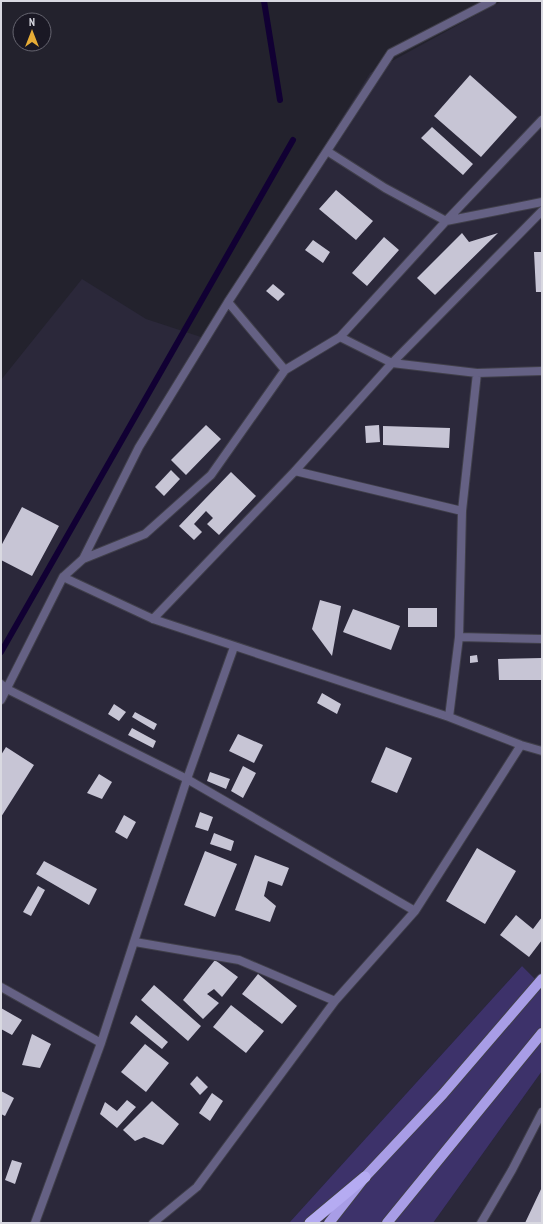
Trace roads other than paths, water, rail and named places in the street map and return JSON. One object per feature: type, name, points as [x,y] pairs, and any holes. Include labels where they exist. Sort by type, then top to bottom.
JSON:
[{"type":"highway","points":[[310,1223],[365,1177]]},
{"type":"main road","points":[[329,1223],[365,1177],[443,1094],[542,979]]},
{"type":"main road","points":[[387,1223],[542,1033]]},
{"type":"street","points":[[83,559],[139,447],[228,302],[391,53],[492,1]]},
{"type":"street","points":[[1,700],[4,686],[63,577],[83,559],[145,534],[211,475],[285,370],[340,337],[446,221],[542,120]]},
{"type":"street","points":[[327,151],[385,188],[446,221],[542,202]]},
{"type":"street","points":[[152,619],[295,471],[392,363],[542,211]]},
{"type":"street","points":[[228,302],[285,370]]},
{"type":"street","points":[[340,337],[392,363],[477,373],[542,372]]},
{"type":"street","points":[[449,717],[458,636],[462,511],[477,373]]},
{"type":"street","points":[[295,471],[462,511]]},
{"type":"street","points":[[63,577],[152,619],[449,717],[521,745],[542,751]]},
{"type":"street","points":[[458,636],[542,639]]},
{"type":"street","points":[[35,1223],[102,1042],[187,779],[234,647]]},
{"type":"street","points":[[4,686],[187,779],[415,911]]},
{"type":"street","points":[[153,1223],[197,1187],[335,1001],[415,911],[521,745]]},
{"type":"street","points":[[135,942],[239,960],[335,1001]]},
{"type":"street","points":[[1,987],[102,1042]]},
{"type":"street","points":[[481,1223],[512,1170],[542,1112]]},
{"type":"waterway","points":[[264,1],[280,100]]},
{"type":"waterway","points":[[1,652],[293,140]]}]
